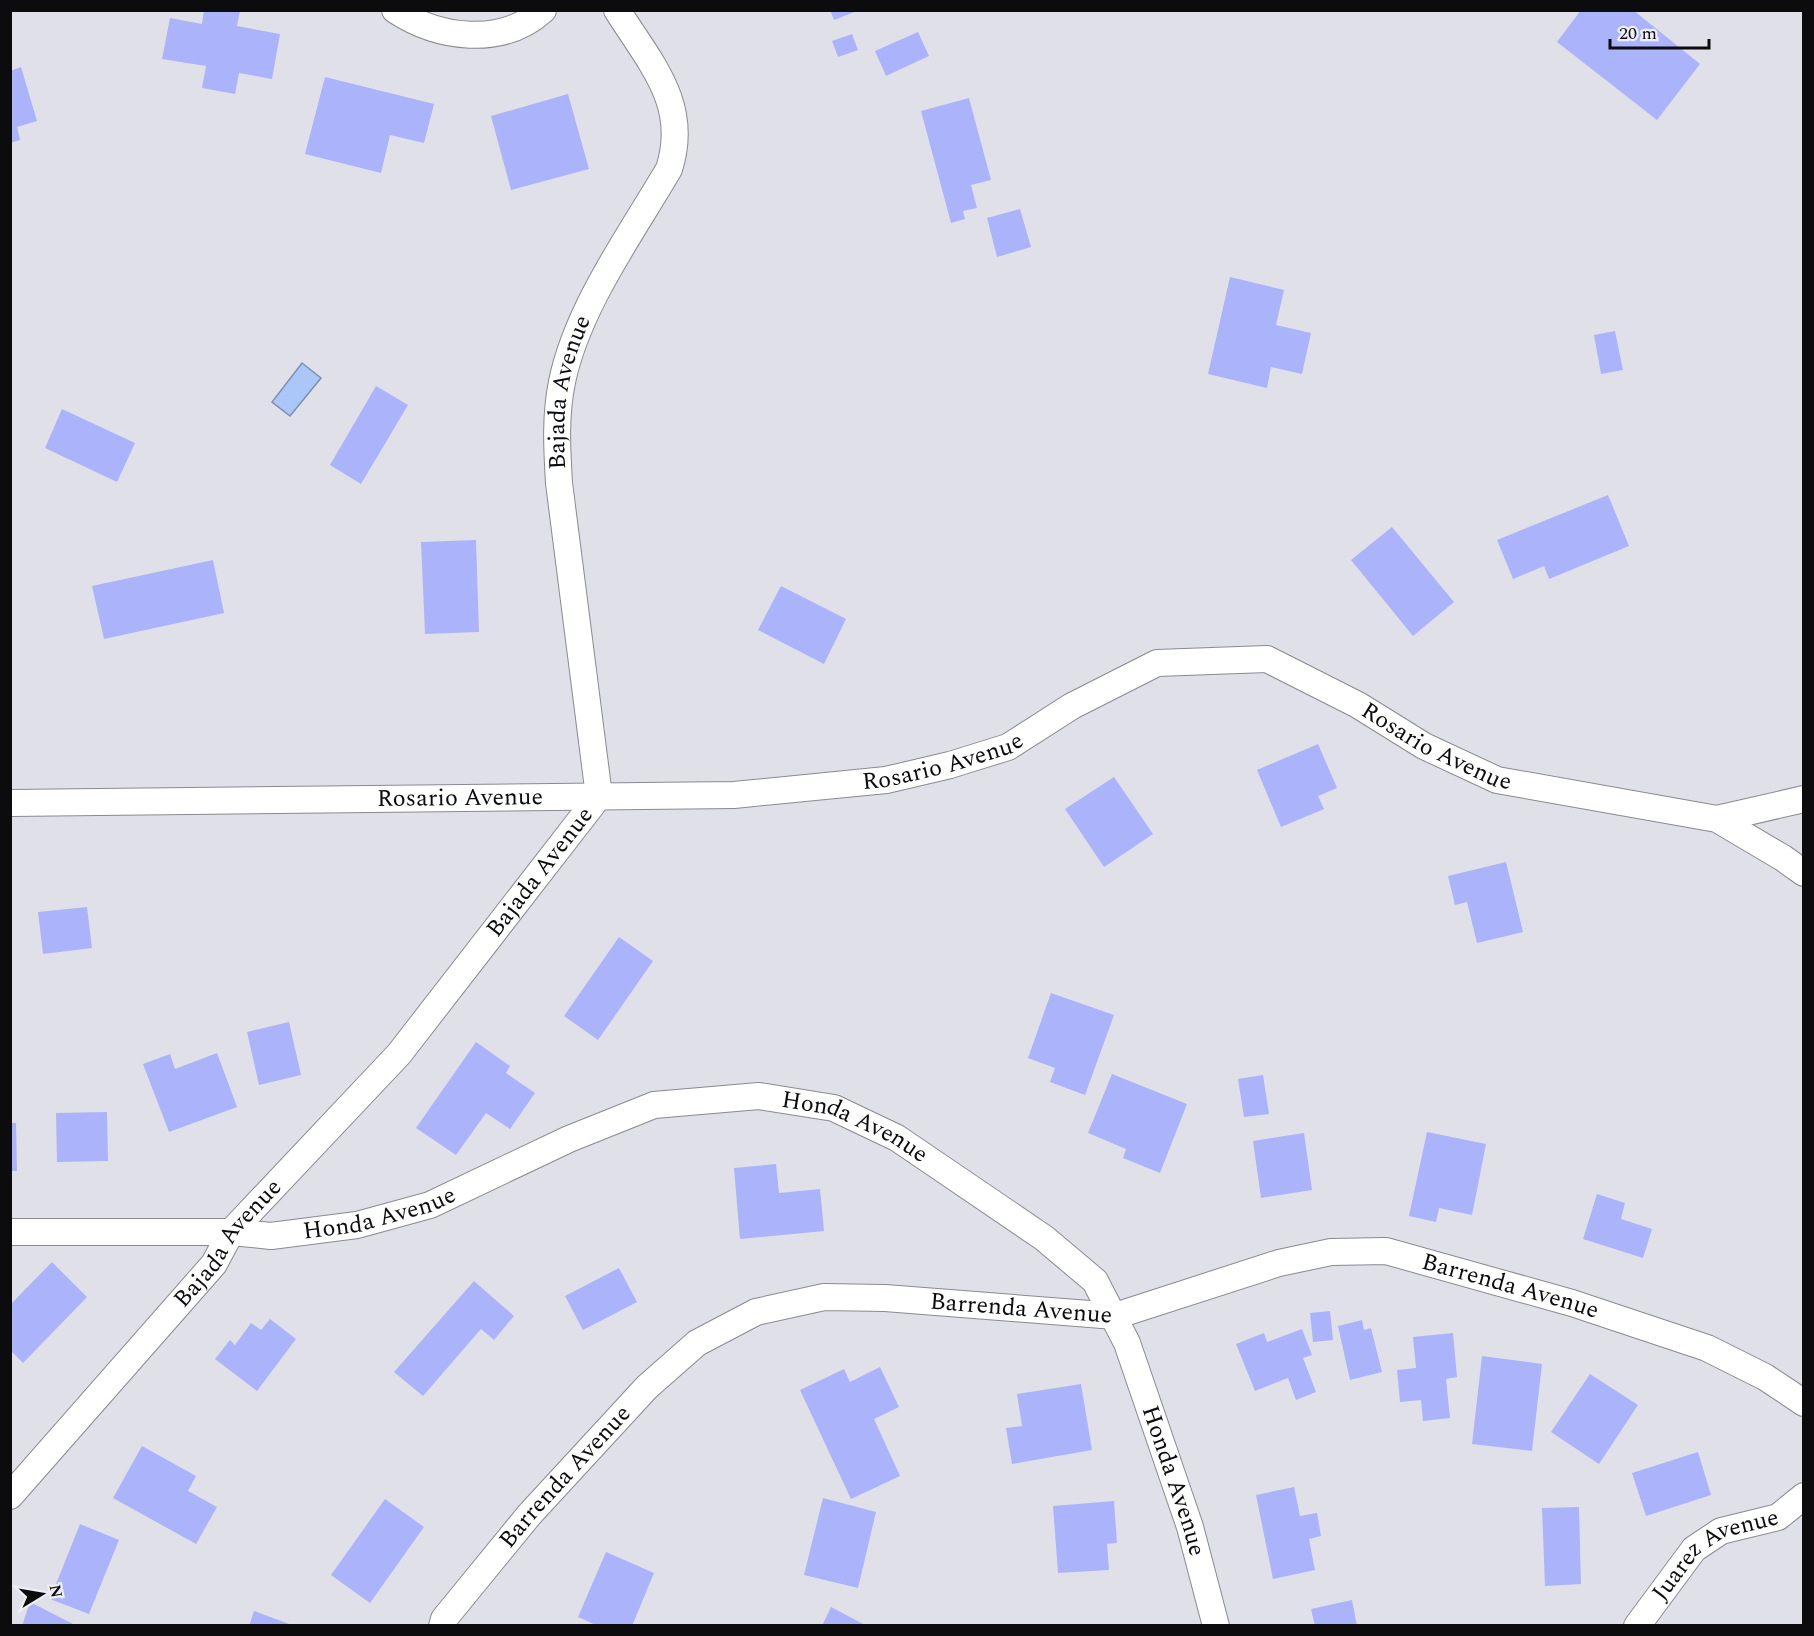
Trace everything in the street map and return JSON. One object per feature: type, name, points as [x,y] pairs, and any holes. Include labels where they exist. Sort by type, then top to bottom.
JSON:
[{"type":"street","points":[[395,10],[452,33],[487,35],[510,31],[530,22],[543,10]]},
{"type":"street","name":"Bajada Avenue","points":[[10,1496],[214,1264],[231,1232],[399,1054],[598,796],[559,483],[556,432],[558,412],[562,382],[577,333],[669,169],[676,147],[676,117],[666,89],[617,10]]},
{"type":"street","name":"Rosario Avenue","points":[[10,803],[734,795],[886,780],[950,765],[1008,747],[1072,706],[1157,663],[1267,659],[1358,705],[1424,746],[1497,780],[1717,819],[1783,858],[1803,873]]},
{"type":"street","points":[[1717,819],[1803,799]]},
{"type":"street","name":"Honda Avenue","points":[[10,1232],[231,1232],[271,1236],[357,1225],[394,1216],[456,1194],[569,1139],[654,1105],[759,1096],[834,1108],[897,1138],[1044,1238],[1095,1281],[1127,1343],[1190,1527],[1216,1626]]},
{"type":"street","name":"Barrenda Avenue","points":[[442,1626],[444,1619],[529,1515],[647,1387],[697,1343],[756,1311],[824,1297],[885,1298],[1115,1316],[1279,1263],[1331,1252],[1386,1251],[1572,1303],[1707,1348],[1765,1377],[1803,1403]]},
{"type":"street","name":"Juarez Avenue","points":[[1637,1626],[1694,1549],[1721,1531],[1778,1517],[1803,1496]]},
{"type":"water","points":[[302,363],[321,378],[290,416],[272,402]]},
{"type":"building","points":[[204,10],[240,10],[237,26],[280,34],[272,79],[239,73],[235,94],[202,88],[206,66],[162,59],[170,18],[202,24]]},
{"type":"building","points":[[830,10],[857,10],[857,11],[834,20]]},
{"type":"building","points":[[1581,10],[1633,10],[1700,64],[1657,120],[1557,42]]},
{"type":"building","points":[[918,32],[929,56],[886,76],[875,51]]},
{"type":"building","points":[[852,34],[858,50],[838,57],[832,41]]},
{"type":"building","points":[[21,67],[37,121],[17,127],[20,140],[10,143],[10,71]]},
{"type":"building","points":[[325,77],[434,104],[424,143],[390,135],[381,173],[305,154]]},
{"type":"building","points":[[568,94],[589,169],[511,190],[491,116]]},
{"type":"building","points":[[969,98],[991,180],[971,185],[977,208],[963,211],[965,219],[951,223],[921,111]]},
{"type":"building","points":[[1020,209],[1031,247],[997,257],[987,218]]},
{"type":"building","points":[[1230,277],[1284,290],[1276,325],[1311,333],[1302,374],[1271,367],[1267,388],[1208,374]]},
{"type":"building","points":[[1615,331],[1623,370],[1601,374],[1594,335]]},
{"type":"building","points":[[376,386],[408,405],[361,484],[330,465]]},
{"type":"building","points":[[62,409],[135,443],[117,482],[45,448]]},
{"type":"building","points":[[1608,495],[1629,546],[1549,579],[1544,566],[1513,579],[1497,540]]},
{"type":"building","points":[[1392,527],[1454,602],[1413,636],[1351,560]]},
{"type":"building","points":[[476,540],[479,632],[425,634],[421,542]]},
{"type":"building","points":[[213,560],[224,613],[104,639],[92,586]]},
{"type":"building","points":[[781,586],[846,619],[824,664],[758,630]]},
{"type":"building","points":[[1318,744],[1337,788],[1318,796],[1324,809],[1281,827],[1257,770]]},
{"type":"building","points":[[1114,777],[1153,834],[1104,867],[1065,809]]},
{"type":"building","points":[[1506,862],[1523,932],[1477,943],[1467,902],[1455,905],[1448,876]]},
{"type":"building","points":[[87,907],[92,948],[43,954],[38,912]]},
{"type":"building","points":[[619,937],[653,961],[598,1040],[564,1016]]},
{"type":"building","points":[[1051,993],[1114,1015],[1085,1095],[1050,1082],[1055,1068],[1028,1058]]},
{"type":"building","points":[[289,1022],[301,1075],[259,1085],[247,1032]]},
{"type":"building","points":[[476,1042],[510,1066],[506,1073],[535,1093],[510,1129],[486,1113],[456,1155],[416,1128]]},
{"type":"building","points":[[217,1053],[237,1107],[169,1132],[143,1064],[170,1054],[175,1069]]},
{"type":"building","points":[[1112,1074],[1187,1104],[1160,1173],[1123,1158],[1126,1149],[1088,1133]]},
{"type":"building","points":[[1263,1075],[1269,1114],[1244,1117],[1238,1079]]},
{"type":"building","points":[[107,1112],[108,1161],[57,1162],[56,1113]]},
{"type":"building","points":[[10,1123],[16,1123],[17,1171],[10,1171]]},
{"type":"building","points":[[1427,1132],[1486,1144],[1472,1215],[1439,1208],[1436,1222],[1409,1216]]},
{"type":"building","points":[[1304,1133],[1312,1190],[1261,1198],[1253,1141]]},
{"type":"building","points":[[776,1164],[779,1193],[820,1189],[824,1231],[740,1239],[734,1168]]},
{"type":"building","points":[[1597,1194],[1625,1203],[1621,1219],[1652,1229],[1643,1258],[1583,1239]]},
{"type":"building","points":[[52,1262],[87,1297],[23,1363],[10,1350],[10,1305]]},
{"type":"building","points":[[619,1268],[637,1302],[583,1330],[565,1296]]},
{"type":"building","points":[[474,1281],[514,1316],[494,1340],[481,1329],[423,1396],[394,1372]]},
{"type":"building","points":[[1330,1311],[1333,1340],[1313,1342],[1310,1313]]},
{"type":"building","points":[[270,1319],[296,1339],[257,1391],[215,1359],[230,1340],[235,1345],[251,1323],[261,1330]]},
{"type":"building","points":[[1362,1320],[1364,1330],[1371,1328],[1382,1372],[1350,1380],[1338,1326]]},
{"type":"building","points":[[1302,1329],[1312,1355],[1303,1358],[1316,1392],[1296,1400],[1288,1378],[1255,1391],[1236,1344],[1264,1333],[1267,1342]]},
{"type":"building","points":[[1453,1333],[1457,1377],[1446,1379],[1450,1418],[1423,1421],[1421,1400],[1400,1402],[1397,1370],[1416,1368],[1413,1337]]},
{"type":"building","points":[[1482,1356],[1542,1364],[1532,1451],[1472,1444]]},
{"type":"building","points":[[880,1367],[899,1407],[874,1419],[900,1476],[851,1499],[800,1390],[844,1369],[850,1382]]},
{"type":"building","points":[[1590,1374],[1638,1405],[1599,1464],[1551,1432]]},
{"type":"building","points":[[1081,1384],[1092,1450],[1012,1464],[1006,1428],[1022,1426],[1017,1394]]},
{"type":"building","points":[[142,1446],[196,1476],[188,1491],[217,1507],[196,1544],[113,1498]]},
{"type":"building","points":[[1698,1452],[1711,1495],[1646,1516],[1632,1473]]},
{"type":"building","points":[[1294,1487],[1300,1516],[1317,1513],[1321,1536],[1309,1539],[1315,1570],[1273,1579],[1256,1495]]},
{"type":"building","points":[[823,1498],[876,1512],[858,1588],[804,1575]]},
{"type":"building","points":[[385,1499],[424,1527],[370,1603],[331,1575]]},
{"type":"building","points":[[1114,1501],[1117,1543],[1107,1544],[1109,1570],[1058,1573],[1053,1506]]},
{"type":"building","points":[[1579,1507],[1581,1584],[1545,1586],[1542,1508]]},
{"type":"building","points":[[80,1524],[119,1540],[89,1614],[50,1599]]},
{"type":"building","points":[[606,1552],[654,1573],[632,1626],[598,1626],[578,1617]]},
{"type":"building","points":[[1352,1600],[1357,1626],[1315,1626],[1311,1609]]},
{"type":"building","points":[[30,1602],[77,1626],[22,1626]]},
{"type":"building","points":[[831,1607],[867,1626],[822,1626]]},
{"type":"building","points":[[254,1611],[292,1625],[292,1626],[249,1626]]}]
